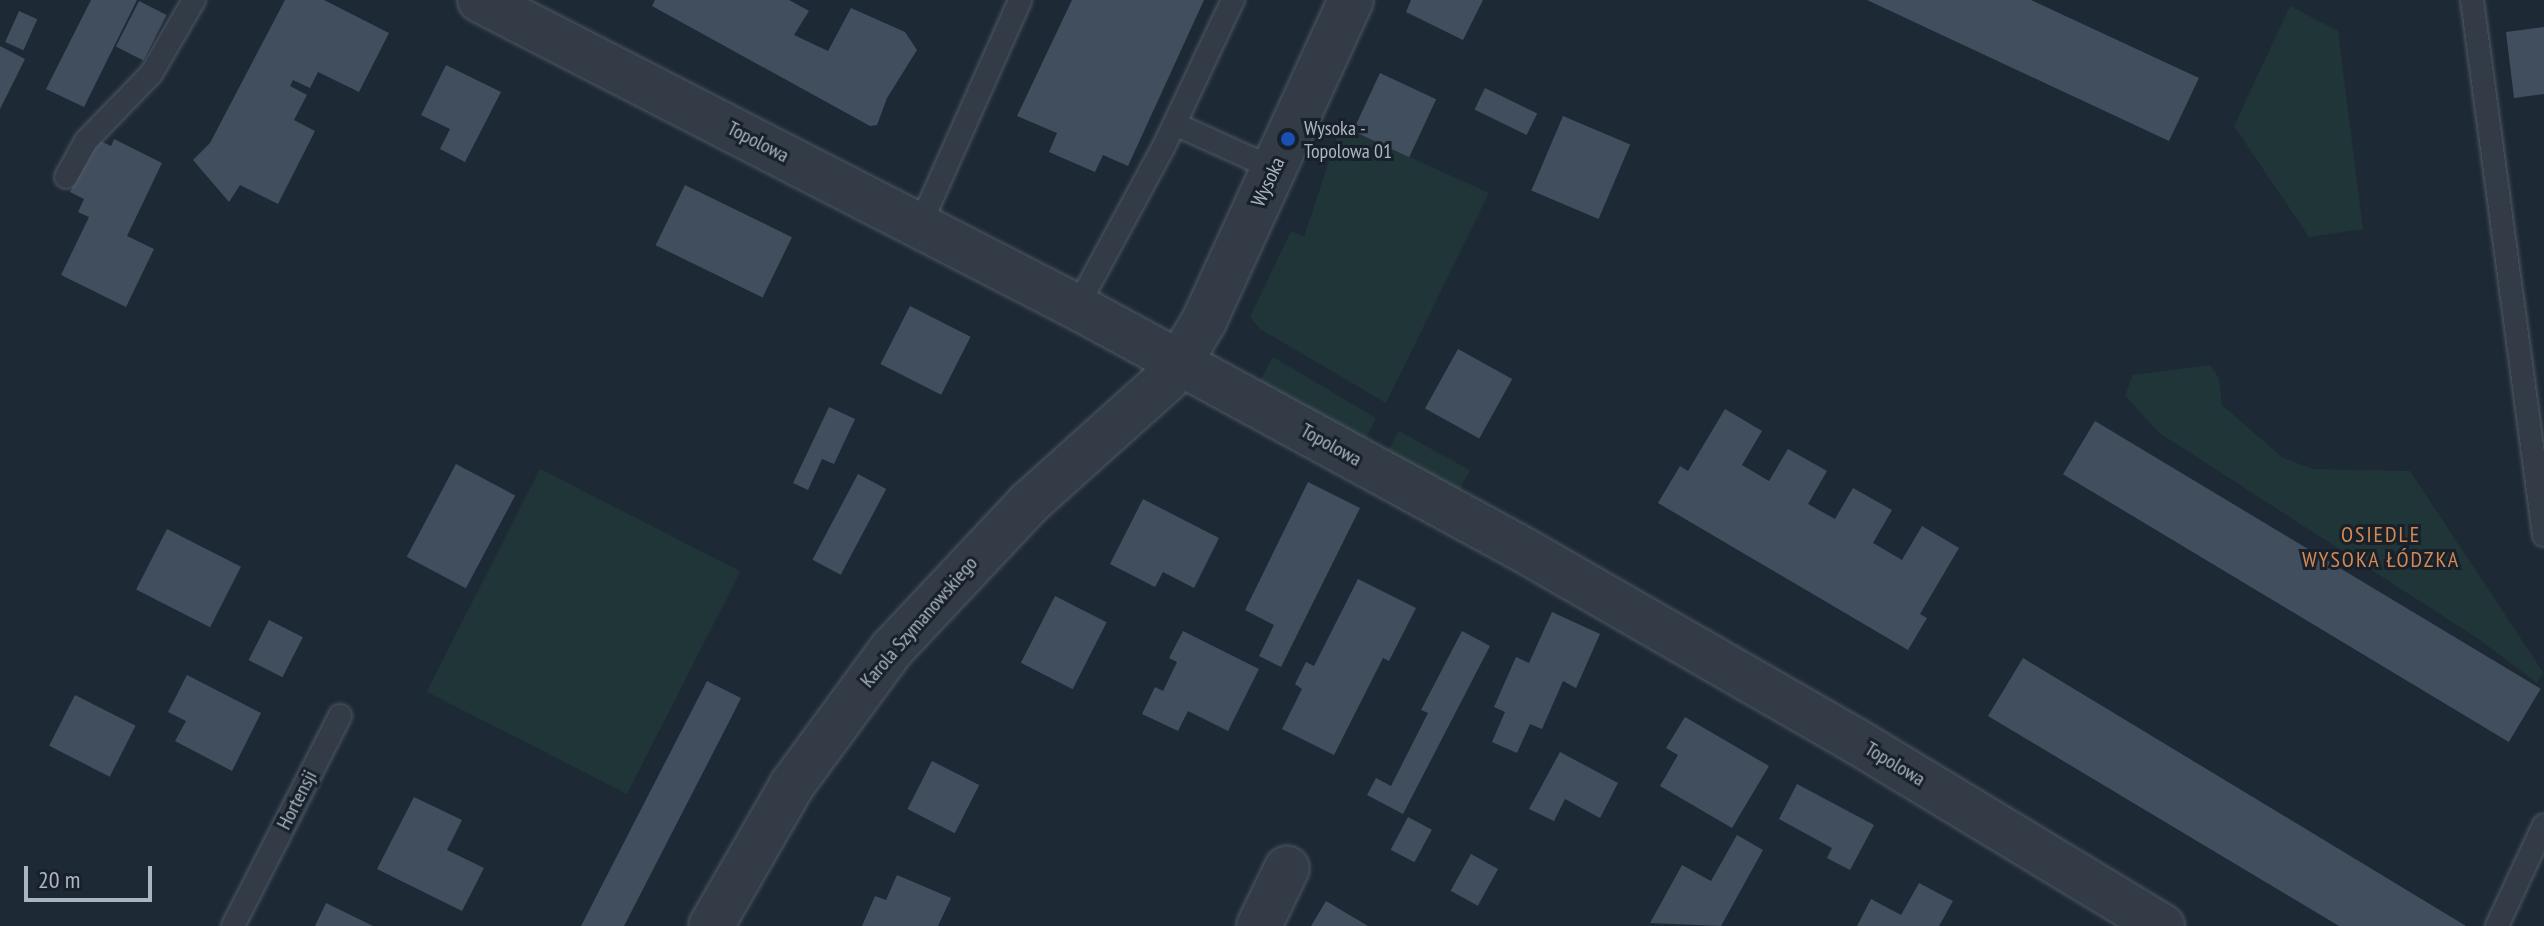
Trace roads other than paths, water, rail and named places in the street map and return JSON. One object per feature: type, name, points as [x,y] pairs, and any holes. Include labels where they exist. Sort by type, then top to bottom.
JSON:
[{"type":"street","name":"Topolowa","points":[[480,0],[1180,361],[1628,609],[2162,926]]},
{"type":"street","name":"Wysoka","points":[[1180,361],[1204,321],[1351,0]]},
{"type":"street","name":"Karola Szymanowskiego","points":[[711,926],[792,785],[882,661],[1029,503],[1166,380],[1180,361]]},
{"type":"street","points":[[1259,926],[1287,868]]},
{"type":"lane","points":[[66,177],[86,141],[151,74],[194,0]]},
{"type":"lane","points":[[920,225],[1020,0]]},
{"type":"lane","points":[[1077,307],[1175,124],[1233,0]]},
{"type":"lane","points":[[2472,0],[2544,535]]},
{"type":"lane","points":[[1175,124],[1274,169]]},
{"type":"lane","name":"Hortensji","points":[[233,926],[340,716]]},
{"type":"lane","points":[[2497,926],[2544,825]]},
{"type":"place","name":"Wysoka - Topolowa 01","points":[[1288,139]]},
{"type":"district","name":"OSIEDLE WYSOKA ŁÓDZKA","points":[[2381,546]]}]
